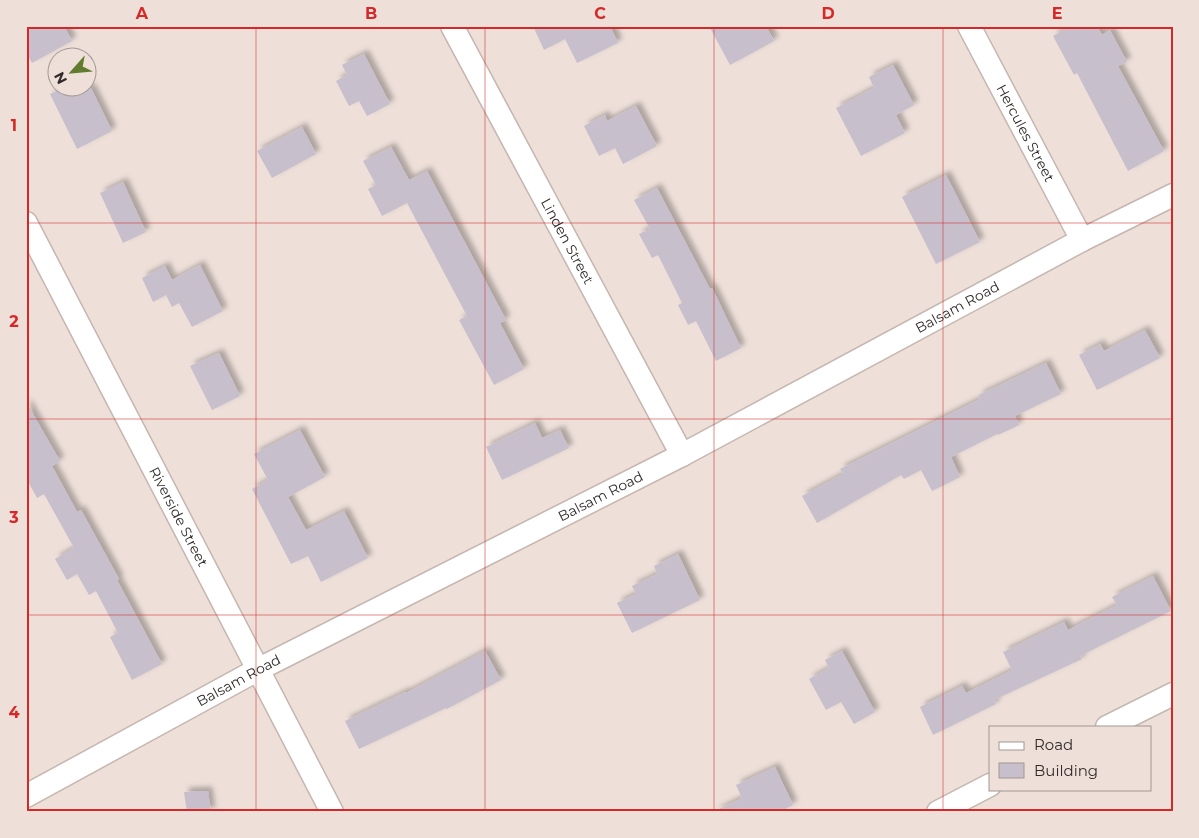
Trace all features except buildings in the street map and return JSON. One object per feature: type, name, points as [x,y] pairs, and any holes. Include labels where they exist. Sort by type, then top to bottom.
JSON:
[{"type":"street","name":"Linden Street","points":[[452,26],[682,455]]},
{"type":"street","name":"Hercules Street","points":[[970,26],[1082,240]]},
{"type":"street","name":"Balsam Road","points":[[26,796],[259,669],[682,455],[1082,240],[1173,195]]},
{"type":"street","name":"Riverside Street","points":[[26,223],[332,812]]},
{"type":"street","points":[[1109,726],[1173,694]]},
{"type":"street","points":[[938,812],[989,786]]}]
